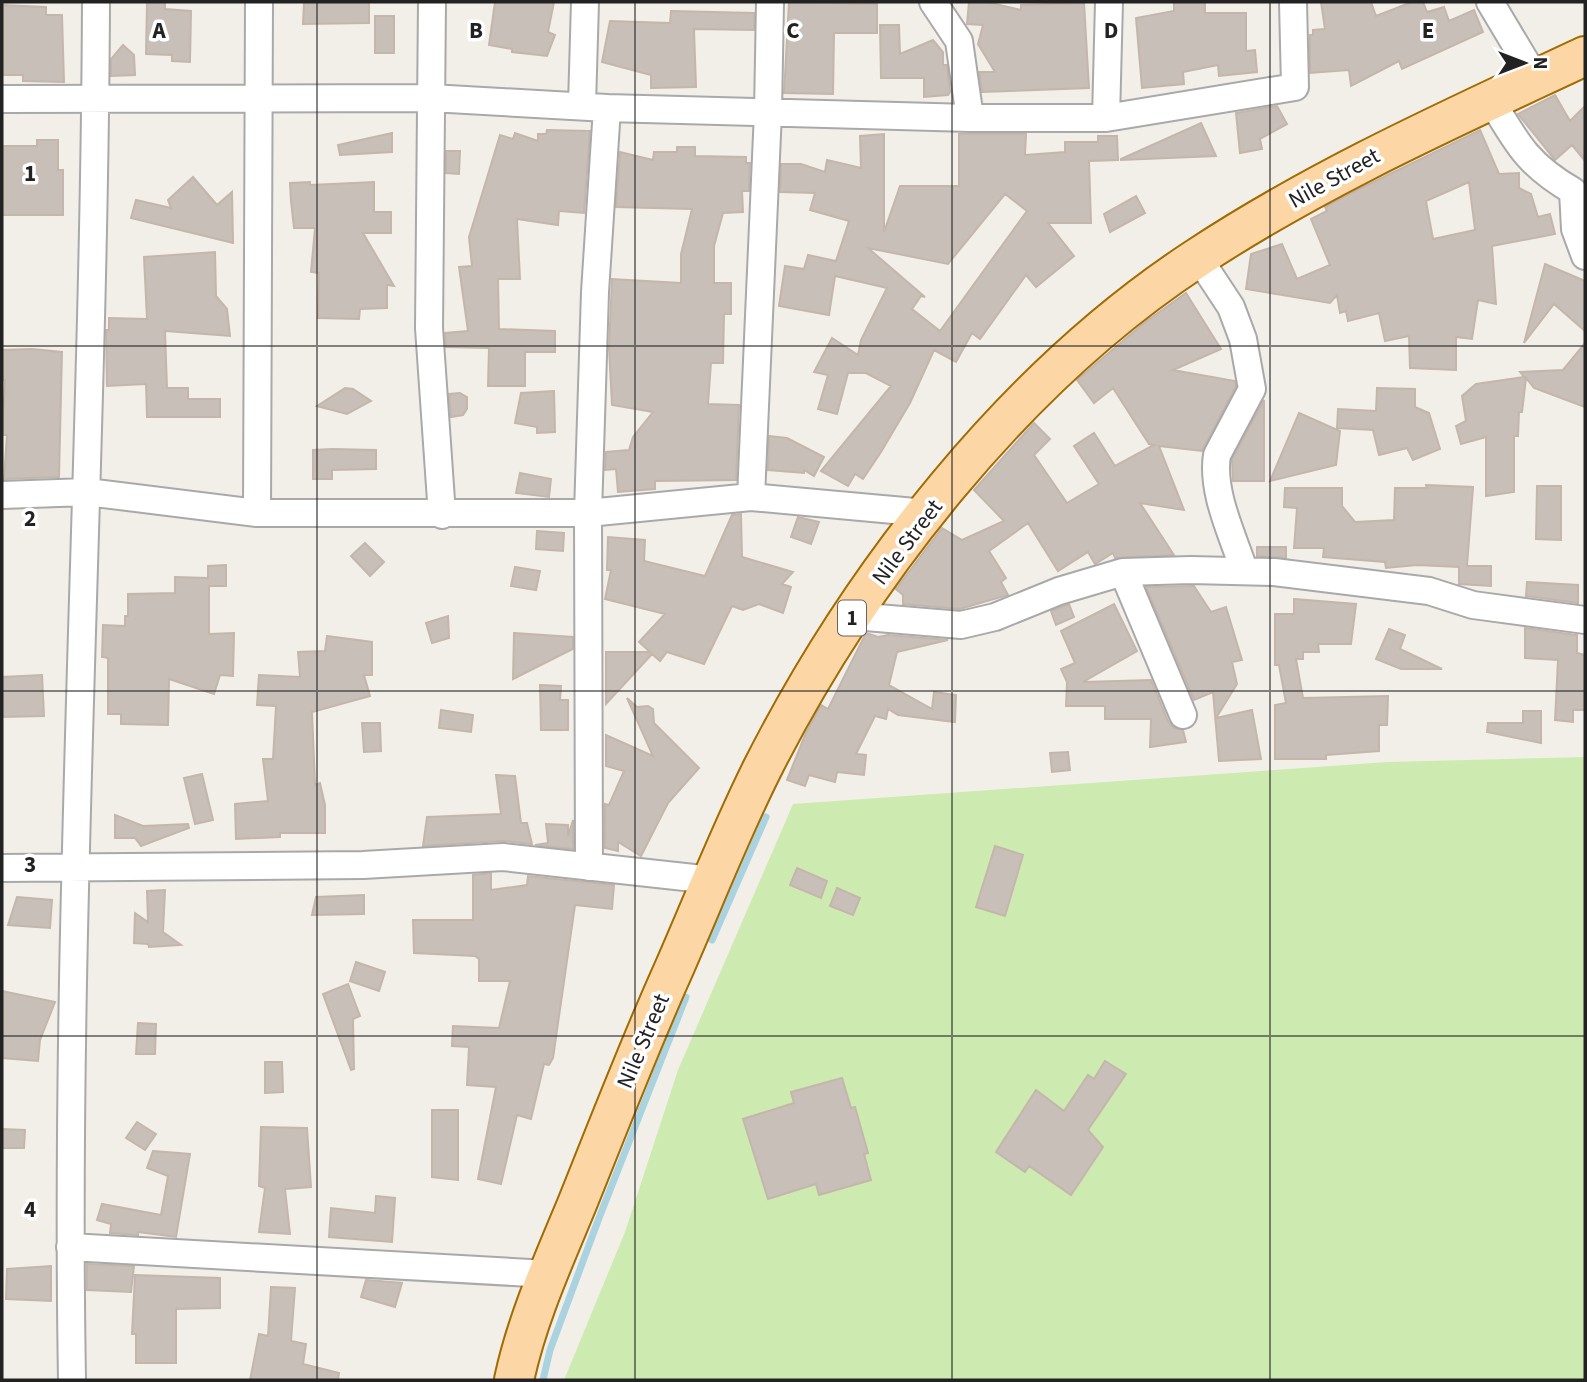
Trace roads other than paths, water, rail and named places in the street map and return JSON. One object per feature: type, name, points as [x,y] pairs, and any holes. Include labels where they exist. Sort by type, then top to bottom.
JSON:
[{"type":"main road","name":"Nile Street","points":[[514,1380],[548,1274],[648,1027],[762,770],[805,690],[880,574],[926,513],[1004,422],[1052,374],[1149,292],[1198,257],[1385,150],[1585,57]]},
{"type":"street","points":[[72,1380],[70,1247],[75,867],[87,492],[96,2]]},
{"type":"street","points":[[257,513],[260,2]]},
{"type":"street","points":[[432,2],[429,328],[442,515]]},
{"type":"street","points":[[585,2],[595,106],[595,292],[588,513],[589,867]]},
{"type":"street","points":[[751,498],[768,112],[770,2]]},
{"type":"street","points":[[933,2],[959,40],[970,118]]},
{"type":"street","points":[[1106,118],[1109,2]]},
{"type":"street","points":[[2,99],[430,98],[970,118],[1106,118],[1295,87],[1293,2]]},
{"type":"street","points":[[1490,2],[1536,79]]},
{"type":"street","points":[[1492,100],[1520,150],[1546,175],[1573,191],[1575,229],[1585,256]]},
{"type":"street","points":[[1198,257],[1231,307],[1243,339],[1252,389],[1217,456],[1216,465],[1224,506],[1244,570]]},
{"type":"street","points":[[2,495],[87,492],[257,513],[588,513],[751,498],[926,513]]},
{"type":"street","points":[[854,616],[961,625],[995,617],[1059,591],[1124,572],[1244,570],[1429,591],[1473,605],[1585,620]]},
{"type":"street","points":[[1124,572],[1183,715]]},
{"type":"street","points":[[2,868],[363,865],[503,858],[712,880]]},
{"type":"street","points":[[70,1247],[548,1274]]},
{"type":"waterway","points":[[712,940],[766,817]]},
{"type":"waterway","points":[[543,1380],[550,1350],[599,1218],[686,997]]}]
